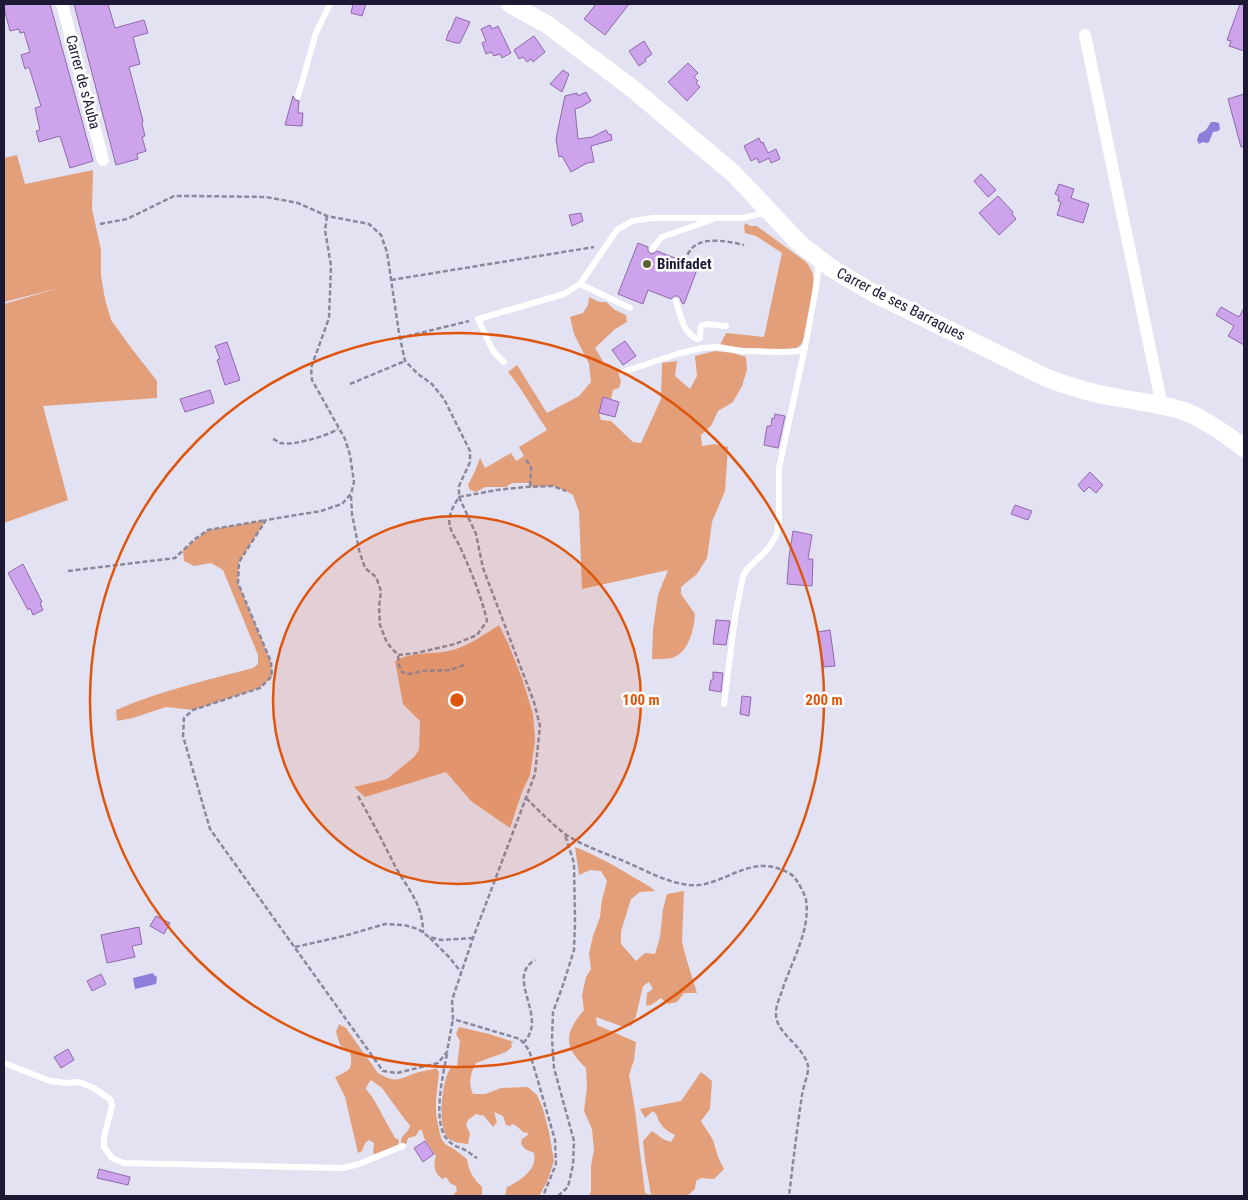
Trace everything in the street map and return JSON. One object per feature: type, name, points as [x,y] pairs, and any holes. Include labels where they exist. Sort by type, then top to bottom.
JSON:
[{"type":"main road","name":"Carrer de ses Barraques","points":[[510,4],[548,25],[633,89],[734,174],[799,243],[831,268],[875,294],[1048,378],[1091,393],[1189,413],[1221,430],[1244,448]]},
{"type":"street","name":"Carrer de s'Auba","points":[[62,4],[103,160]]},
{"type":"street","points":[[1084,35],[1162,406]]},
{"type":"lane","points":[[298,96],[316,33],[330,4]]},
{"type":"lane","points":[[504,362],[493,351],[478,319],[564,294],[580,284],[617,230],[632,221],[653,218],[743,218],[769,212]]},
{"type":"lane","points":[[652,249],[662,237],[717,218]]},
{"type":"lane","points":[[724,704],[735,617],[743,576],[747,569],[768,549],[776,534],[779,519],[779,468],[805,347],[816,288],[819,259]]},
{"type":"lane","points":[[580,284],[630,308]]},
{"type":"lane","points":[[676,301],[685,329],[691,336],[697,339],[700,338],[700,326],[706,324],[726,326]]},
{"type":"lane","points":[[623,372],[677,354],[702,348],[718,347],[741,351],[783,352],[799,351],[805,347]]},
{"type":"lane","points":[[4,1063],[50,1081],[79,1082],[94,1088],[111,1100],[112,1106],[104,1137],[104,1146],[112,1158],[124,1163],[343,1168],[359,1164],[403,1146]]},
{"type":"path","points":[[100,224],[127,219],[174,196],[266,197],[298,203],[327,216],[369,224],[380,235],[386,252],[405,361],[432,384],[444,399],[470,452],[470,462],[459,486],[459,497],[476,534],[483,568],[534,702],[540,726],[536,774],[473,938],[452,1000],[453,1019],[442,1084],[440,1120],[442,1133],[448,1141],[476,1158]]},
{"type":"path","points":[[327,216],[325,230],[331,266],[329,318],[311,368],[312,380],[345,439],[350,455],[354,482],[351,494],[352,514],[359,550],[365,568],[376,577],[381,591],[379,607],[380,626],[387,643],[398,655],[402,672],[409,674],[423,671],[450,670],[467,664]]},
{"type":"path","points":[[684,261],[695,245],[704,242],[722,241],[744,245]]},
{"type":"path","points":[[391,280],[607,244]]},
{"type":"path","points":[[400,338],[478,319]]},
{"type":"path","points":[[350,384],[405,361]]},
{"type":"path","points":[[273,439],[288,443],[331,434],[339,429]]},
{"type":"path","points":[[526,460],[531,467],[530,487]]},
{"type":"path","points":[[398,655],[417,653],[455,644],[477,635],[487,621],[483,603],[449,525],[451,509],[459,497],[497,490],[530,487],[553,486],[566,491]]},
{"type":"path","points":[[68,571],[174,558],[208,530],[321,511],[342,504],[351,494]]},
{"type":"path","points":[[266,520],[239,562],[238,583],[271,662],[272,676],[260,688],[193,710],[184,718],[183,736],[210,829],[383,1071],[397,1073],[438,1063],[447,1052]]},
{"type":"path","points":[[358,796],[396,868],[416,900],[423,920],[423,933]]},
{"type":"path","points":[[526,798],[549,821],[586,847],[658,876],[687,885],[704,884],[730,876],[745,868],[761,865],[778,868],[794,877],[806,898],[807,920],[799,946],[784,982],[776,1013],[779,1025],[803,1054],[808,1067],[802,1092],[789,1196]]},
{"type":"path","points":[[558,1196],[568,1187],[573,1165],[574,1140],[554,1068],[552,1039],[553,1012],[574,950],[576,922],[574,863],[565,833]]},
{"type":"path","points":[[294,947],[344,936],[385,924],[404,925],[418,929],[429,937],[450,957],[461,972]]},
{"type":"path","points":[[429,937],[441,940],[473,938]]},
{"type":"path","points":[[523,1043],[532,1032],[532,1024],[523,974],[528,963],[535,960]]},
{"type":"path","points":[[453,1019],[520,1039],[528,1050],[555,1140],[556,1164],[543,1196]]},
{"type":"shaded area","points":[[1211,122],[1219,123],[1220,129],[1213,132],[1209,142],[1199,144],[1197,140],[1199,134],[1206,130]]},
{"type":"shaded area","points":[[17,155],[25,184],[93,170],[92,209],[101,250],[101,276],[105,299],[111,320],[157,381],[157,398],[43,406],[68,500],[4,523],[4,304],[59,288],[4,302],[4,158]]},
{"type":"shaded area","points":[[746,223],[750,226],[757,226],[806,262],[812,271],[813,288],[810,309],[804,339],[799,347],[787,350],[720,345],[726,333],[764,337],[782,253],[756,236],[745,233],[744,226]]},
{"type":"shaded area","points":[[589,297],[599,302],[606,302],[615,310],[626,315],[627,322],[615,329],[595,348],[604,363],[618,371],[621,382],[619,388],[613,390],[611,399],[603,397],[599,413],[601,420],[611,421],[633,442],[641,443],[661,399],[662,363],[677,361],[675,376],[690,389],[697,376],[695,356],[715,351],[746,357],[747,370],[742,386],[733,402],[718,411],[711,426],[701,435],[702,446],[715,444],[728,447],[725,491],[712,522],[707,558],[697,574],[681,587],[681,594],[695,614],[690,640],[683,651],[672,658],[652,659],[653,629],[658,595],[668,570],[582,589],[579,512],[573,495],[553,486],[530,487],[530,483],[512,483],[506,487],[485,487],[476,492],[470,490],[468,485],[480,458],[485,468],[511,453],[516,461],[524,456],[519,447],[547,430],[508,372],[517,365],[547,413],[579,396],[591,382],[589,364],[574,334],[570,317],[583,313],[588,305]]},
{"type":"shaded area","points":[[266,520],[239,562],[238,583],[271,662],[272,676],[260,688],[193,710],[166,707],[133,718],[117,721],[116,710],[133,703],[184,686],[253,668],[258,664],[258,655],[223,570],[211,563],[194,566],[184,561],[183,550],[208,530]]},
{"type":"shaded area","points":[[499,625],[522,678],[533,714],[535,740],[530,775],[510,828],[471,801],[446,772],[365,797],[354,787],[387,779],[414,757],[419,750],[420,721],[403,704],[395,661],[416,654],[459,648]]},
{"type":"shaded area","points":[[575,847],[609,863],[655,891],[640,892],[631,899],[621,931],[621,944],[636,961],[645,953],[655,954],[660,937],[663,909],[667,894],[684,891],[682,942],[697,993],[684,993],[677,1002],[668,1004],[661,998],[646,1006],[647,993],[653,989],[649,982],[643,986],[636,1016],[631,1026],[621,1026],[596,1017],[597,1025],[636,1042],[634,1060],[629,1075],[645,1193],[651,1195],[643,1141],[652,1131],[671,1142],[675,1135],[663,1127],[653,1111],[645,1118],[640,1109],[681,1101],[701,1072],[712,1081],[710,1109],[701,1121],[713,1140],[724,1169],[714,1179],[701,1178],[696,1181],[695,1189],[687,1196],[589,1196],[594,1150],[592,1129],[584,1111],[587,1088],[586,1068],[573,1053],[569,1040],[577,1018],[584,1010],[582,995],[586,977],[591,969],[589,954],[600,917],[607,881],[601,871],[590,870],[579,875]]},
{"type":"shaded area","points":[[153,973],[157,977],[156,984],[135,989],[133,978]]},
{"type":"shaded area","points":[[339,1024],[346,1028],[378,1073],[384,1076],[401,1079],[436,1068],[439,1072],[436,1114],[441,1138],[445,1144],[467,1159],[472,1174],[482,1187],[482,1196],[452,1196],[457,1191],[456,1186],[450,1183],[446,1177],[443,1179],[440,1177],[436,1172],[436,1156],[424,1138],[422,1130],[419,1130],[416,1136],[408,1138],[406,1144],[402,1144],[402,1138],[410,1125],[382,1088],[371,1080],[366,1089],[395,1138],[399,1140],[398,1145],[375,1154],[373,1153],[374,1143],[369,1140],[365,1143],[362,1151],[358,1153],[345,1097],[335,1077],[345,1073],[351,1065],[350,1051],[340,1045],[336,1032]]},
{"type":"shaded area","points":[[459,1027],[514,1042],[511,1043],[512,1047],[506,1052],[476,1063],[470,1082],[473,1094],[485,1094],[501,1088],[528,1087],[537,1095],[549,1132],[554,1161],[547,1182],[539,1196],[505,1196],[507,1187],[520,1180],[531,1169],[534,1153],[525,1149],[521,1144],[522,1139],[528,1135],[527,1132],[525,1133],[513,1124],[510,1126],[506,1125],[503,1116],[494,1112],[497,1122],[493,1127],[484,1116],[476,1114],[468,1120],[466,1125],[470,1133],[468,1144],[458,1143],[449,1139],[445,1134],[442,1119],[443,1092],[446,1077],[451,1067],[457,1066],[460,1041],[456,1034]]},
{"type":"building","points":[[50,4],[93,161],[70,168],[60,136],[39,142],[36,131],[40,130],[35,108],[41,106],[29,67],[25,69],[21,55],[30,52],[24,32],[20,33],[19,29],[10,31],[4,8],[4,5]]},
{"type":"building","points":[[74,4],[108,4],[115,28],[144,20],[148,33],[133,37],[140,64],[129,67],[145,136],[142,137],[146,151],[137,154],[138,159],[116,165]]},
{"type":"building","points":[[353,4],[366,4],[362,16],[351,13]]},
{"type":"building","points":[[596,4],[629,4],[605,35],[584,19]]},
{"type":"building","points":[[1240,4],[1244,4],[1244,51],[1229,46],[1231,41],[1227,40]]},
{"type":"building","points":[[456,17],[470,22],[460,43],[446,40]]},
{"type":"building","points":[[490,25],[492,29],[498,26],[511,53],[502,58],[500,54],[494,56],[491,52],[486,54],[482,43],[486,41],[481,29]]},
{"type":"building","points":[[534,36],[545,52],[533,62],[531,59],[527,62],[523,57],[519,59],[514,50]]},
{"type":"building","points":[[644,41],[652,54],[639,66],[629,51]]},
{"type":"building","points":[[688,63],[698,73],[694,77],[700,87],[687,101],[668,82]]},
{"type":"building","points":[[563,70],[569,74],[562,92],[550,84]]},
{"type":"building","points":[[586,92],[591,101],[575,109],[578,139],[592,137],[606,130],[609,135],[611,134],[612,140],[591,146],[594,162],[587,163],[571,172],[562,156],[559,157],[556,139],[565,96],[577,93],[578,96]]},
{"type":"building","points":[[1244,94],[1244,147],[1241,147],[1228,99]]},
{"type":"building","points":[[293,96],[295,100],[299,101],[298,113],[303,113],[302,126],[285,125]]},
{"type":"building","points":[[759,138],[768,153],[776,149],[780,159],[771,163],[769,158],[759,163],[757,158],[751,161],[744,146]]},
{"type":"building","points":[[981,174],[996,190],[988,197],[974,181]]},
{"type":"building","points":[[1059,184],[1074,189],[1071,198],[1089,204],[1083,223],[1057,215],[1061,202],[1058,201],[1059,196],[1055,194]]},
{"type":"building","points":[[998,196],[1013,212],[1012,214],[1016,219],[999,235],[979,213]]},
{"type":"building","points":[[581,213],[583,221],[572,226],[569,215]]},
{"type":"building","points":[[638,243],[648,247],[648,251],[651,254],[657,251],[698,267],[684,304],[678,296],[674,296],[671,299],[648,290],[643,304],[618,294]]},
{"type":"building","points":[[1221,307],[1239,317],[1244,308],[1244,345],[1228,336],[1234,326],[1216,315]]},
{"type":"building","points":[[625,341],[636,356],[623,365],[612,350]]},
{"type":"building","points":[[227,342],[240,380],[225,385],[217,360],[220,359],[215,346]]},
{"type":"building","points":[[210,390],[214,403],[185,412],[180,399]]},
{"type":"building","points":[[603,397],[619,402],[615,417],[599,413]]},
{"type":"building","points":[[775,414],[785,416],[778,448],[764,445],[767,426],[771,426],[772,418],[774,419]]},
{"type":"building","points":[[1090,472],[1103,485],[1096,493],[1089,487],[1084,492],[1078,485]]},
{"type":"building","points":[[1015,505],[1032,511],[1028,520],[1011,514]]},
{"type":"building","points":[[793,531],[812,535],[808,559],[813,559],[812,586],[787,584]]},
{"type":"building","points":[[23,564],[42,602],[40,603],[43,610],[33,615],[30,608],[28,610],[8,573]]},
{"type":"building","points":[[716,620],[730,621],[726,645],[713,644]]},
{"type":"building","points":[[830,630],[835,666],[824,667],[818,632]]},
{"type":"building","points":[[713,672],[723,673],[721,692],[709,690],[711,680],[713,680]]},
{"type":"building","points":[[742,696],[751,697],[749,716],[740,714]]},
{"type":"building","points":[[156,916],[170,923],[164,934],[150,926]]},
{"type":"building","points":[[139,927],[142,944],[132,946],[135,957],[107,963],[101,935]]},
{"type":"building","points":[[101,974],[106,984],[92,991],[87,981]]},
{"type":"building","points":[[68,1049],[74,1060],[61,1068],[54,1057]]},
{"type":"building","points":[[425,1141],[434,1154],[423,1162],[414,1148]]},
{"type":"building","points":[[99,1169],[130,1177],[128,1185],[97,1178]]},
{"type":"place","name":"Binifadet","points":[[647,264]]}]
